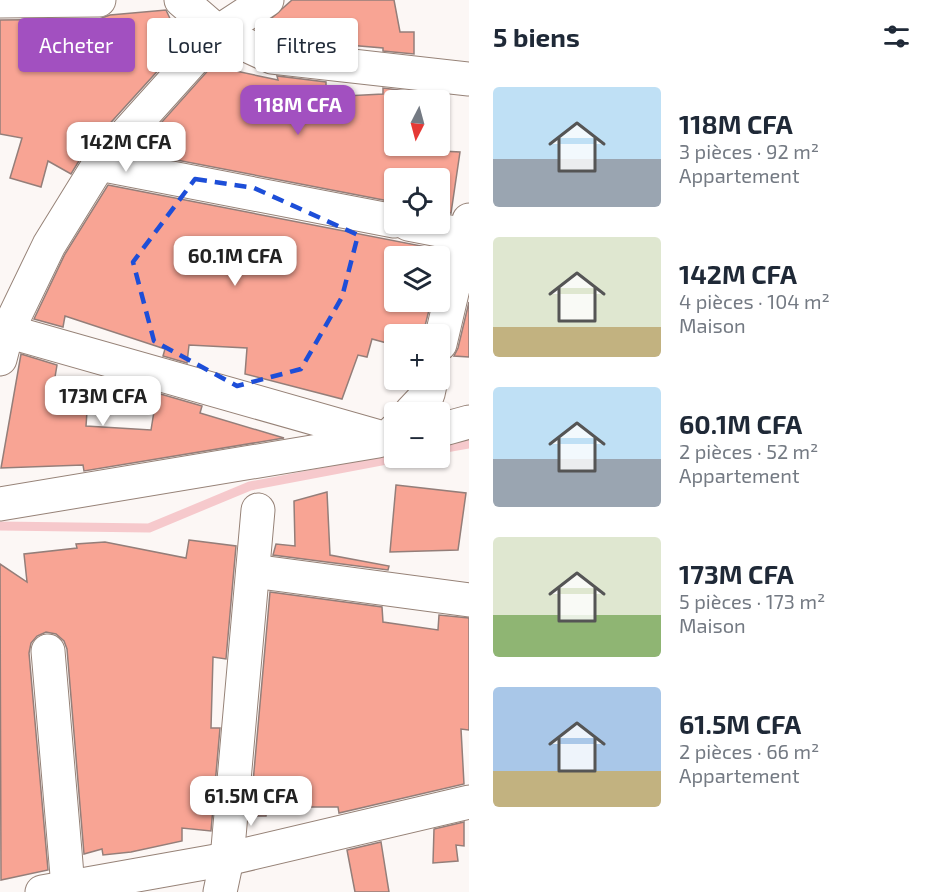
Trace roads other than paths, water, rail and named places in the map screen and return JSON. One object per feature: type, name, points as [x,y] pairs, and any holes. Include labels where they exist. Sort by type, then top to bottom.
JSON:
[{"type":"street","points":[[0,1],[78,0]]},
{"type":"street","points":[[181,0],[202,18]]},
{"type":"street","points":[[239,18],[267,0]]},
{"type":"street","points":[[243,44],[272,57],[469,79]]},
{"type":"street","points":[[182,72],[99,164],[49,246],[2,340],[384,434]]},
{"type":"street","points":[[99,164],[384,219]]},
{"type":"street","points":[[445,324],[467,227],[450,226]]},
{"type":"street","points":[[420,402],[429,390]]},
{"type":"street","points":[[450,427],[469,422]]},
{"type":"street","points":[[0,504],[384,437]]},
{"type":"street","points":[[220,892],[227,859],[258,510]]},
{"type":"street","points":[[253,571],[469,600]]},
{"type":"street","points":[[48,651],[55,890],[227,859],[469,802]]},
{"type":"waterway","points":[[450,447],[469,444]]},
{"type":"waterway","points":[[0,526],[149,528],[250,486],[384,460]]}]
